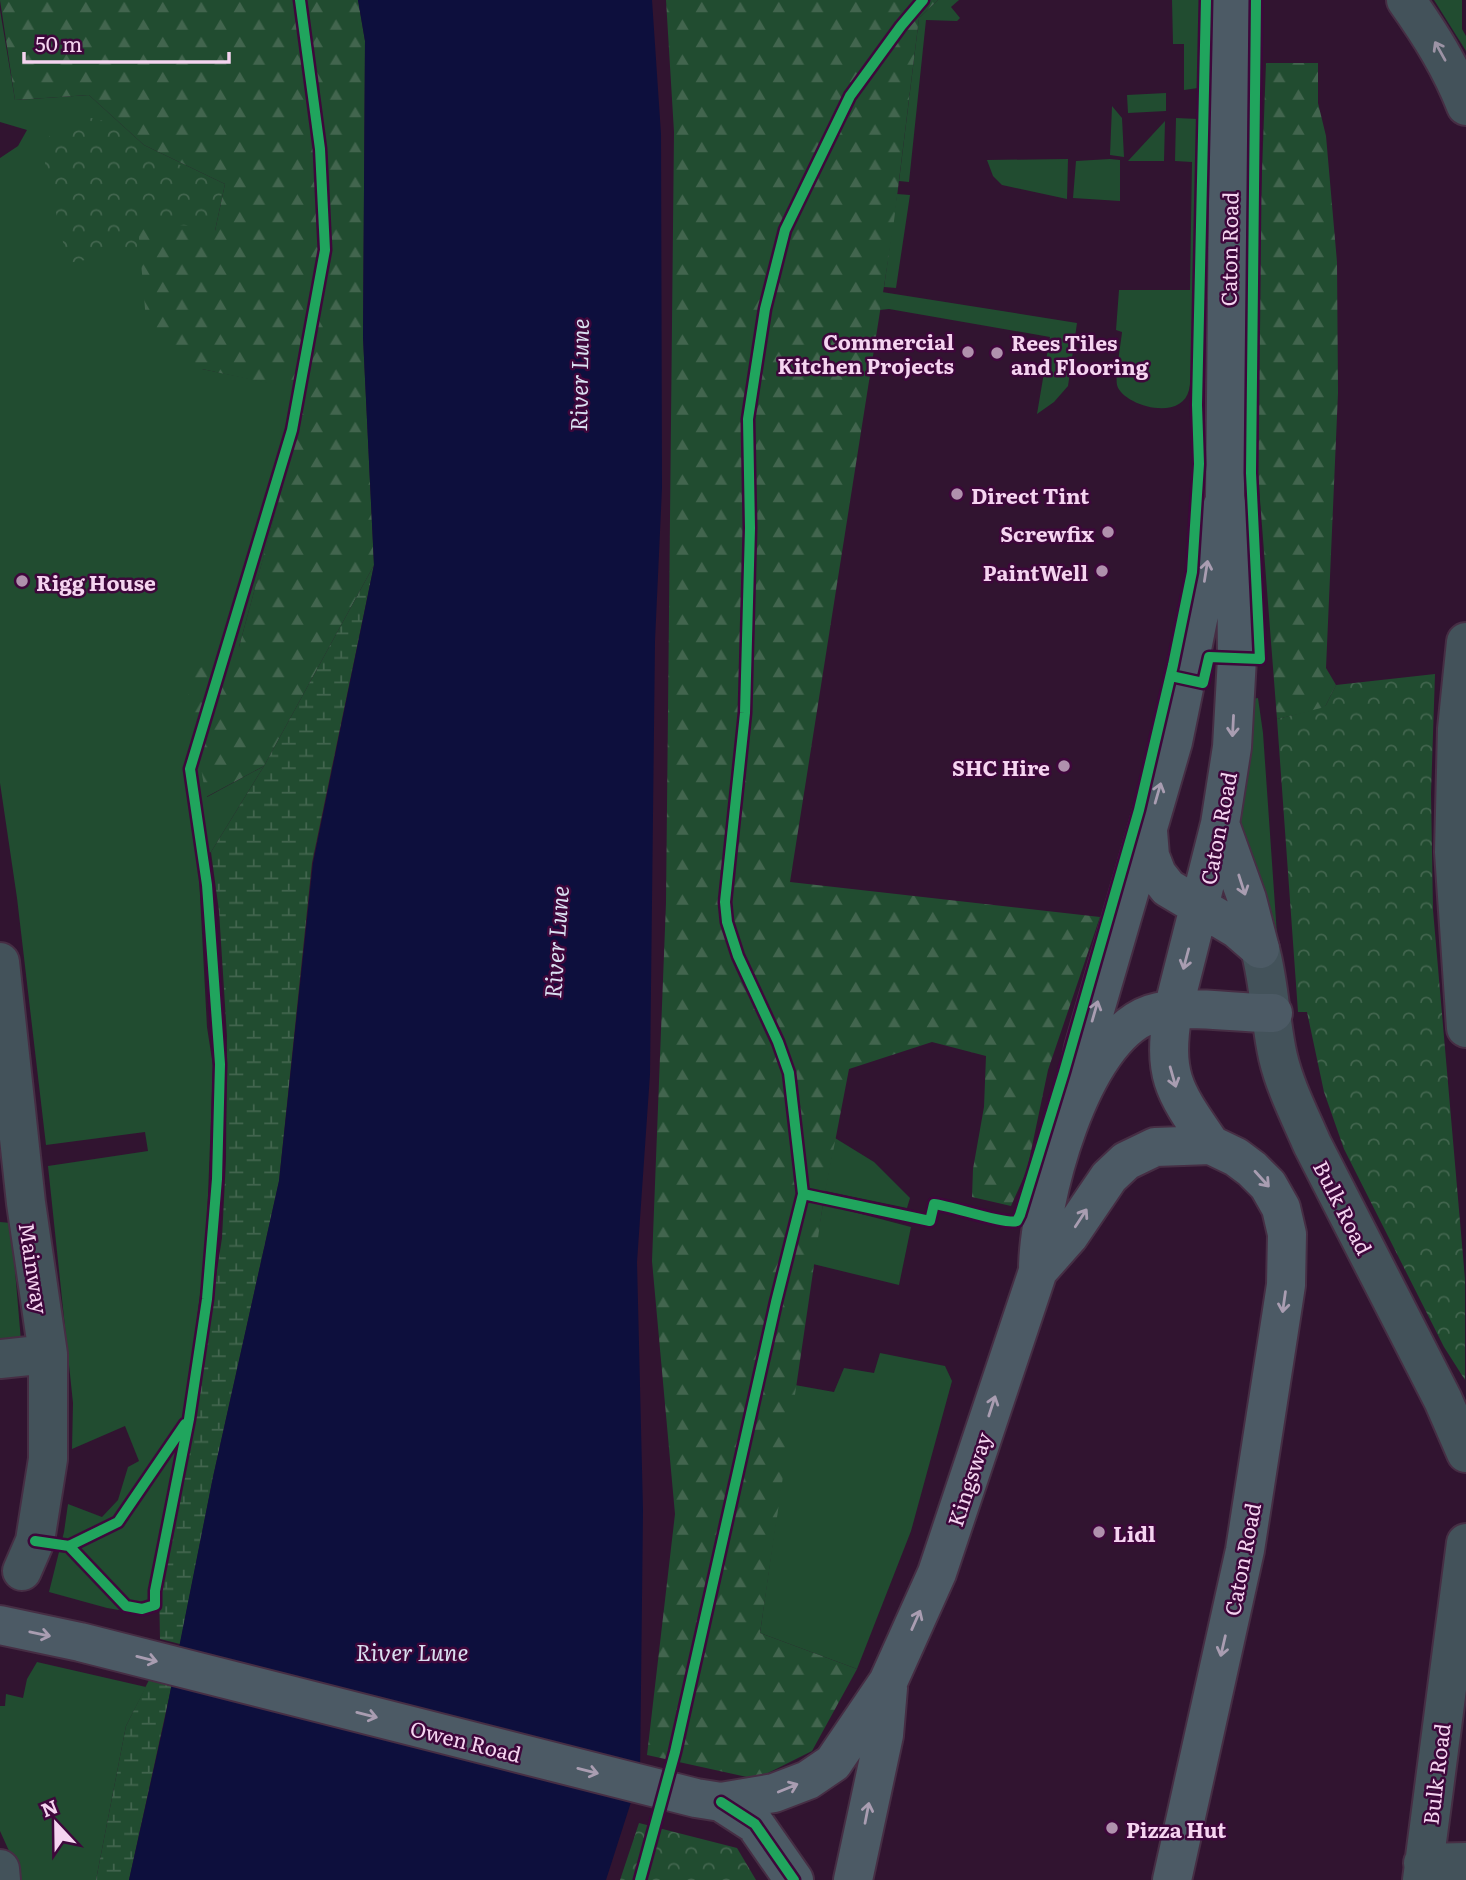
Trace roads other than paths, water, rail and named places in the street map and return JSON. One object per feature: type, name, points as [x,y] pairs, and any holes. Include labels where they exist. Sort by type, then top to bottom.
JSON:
[{"type":"main road","name":"Caton Road","points":[[1172,1880],[1245,1550],[1286,1285],[1287,1234],[1281,1208],[1268,1185],[1252,1169],[1212,1145],[1177,1093],[1169,1063],[1168,1040],[1173,1010],[1220,824],[1232,747],[1237,658],[1236,554],[1225,497],[1230,0]]},
{"type":"main road","name":"Caton Road","points":[[1070,1126],[1084,1048],[1173,742],[1202,600],[1211,541],[1225,497]]},
{"type":"main road","points":[[1220,824],[1247,899],[1260,949]]},
{"type":"main road","points":[[1147,830],[1150,856],[1157,874],[1168,888],[1237,929],[1260,949]]},
{"type":"main road","points":[[1038,1271],[1038,1245],[1050,1186],[1087,1079],[1112,1043],[1127,1027],[1142,1018],[1173,1010],[1273,1013]]},
{"type":"main road","points":[[1038,1271],[1069,1236],[1103,1185],[1126,1161],[1155,1147],[1212,1145]]},
{"type":"main road","name":"Kingsway","points":[[888,1682],[937,1573],[1038,1271]]},
{"type":"main road","name":"Owen Road","points":[[0,1625],[80,1642],[708,1800],[774,1793],[808,1780],[833,1763],[888,1682]]},
{"type":"main road","points":[[853,1880],[884,1735],[888,1682]]},
{"type":"main road","points":[[708,1800],[755,1825],[793,1880]]},
{"type":"street","points":[[1406,0],[1454,75],[1466,106]]},
{"type":"street","points":[[1466,642],[1457,729],[1454,852],[1466,1028]]},
{"type":"street","name":"Bulk Road","points":[[1260,949],[1268,977],[1278,1057],[1295,1105],[1324,1168],[1443,1400],[1466,1453]]},
{"type":"street","name":"Mainway","points":[[0,962],[26,1203],[48,1354],[48,1459],[35,1541],[22,1571]]},
{"type":"street","points":[[0,1359],[48,1354]]},
{"type":"street","name":"Bulk Road","points":[[1422,1871],[1451,1760],[1466,1543]]},
{"type":"street","points":[[1422,1871],[1466,1862]]},
{"type":"street","points":[[0,1869],[1,1880]]},
{"type":"water","name":"River Lune","points":[[358,0],[652,0],[661,134],[662,488],[655,641],[650,1074],[637,1262],[643,1510],[640,1774],[606,1880],[129,1880],[164,1723],[213,1477],[279,1181],[313,863],[374,565],[363,337],[365,41]]},
{"type":"place","name":"Commercial Kitchen Projects","points":[[968,352]]},
{"type":"place","name":"Rees Tiles and Flooring","points":[[997,353]]},
{"type":"place","name":"Direct Tint","points":[[957,494]]},
{"type":"place","name":"Screwfix","points":[[1108,532]]},
{"type":"place","name":"PaintWell","points":[[1102,571]]},
{"type":"place","name":"Rigg House","points":[[22,581]]},
{"type":"place","name":"SHC Hire","points":[[1064,766]]},
{"type":"place","name":"Lidl","points":[[1099,1532]]},
{"type":"place","name":"Pizza Hut","points":[[1112,1828]]}]
